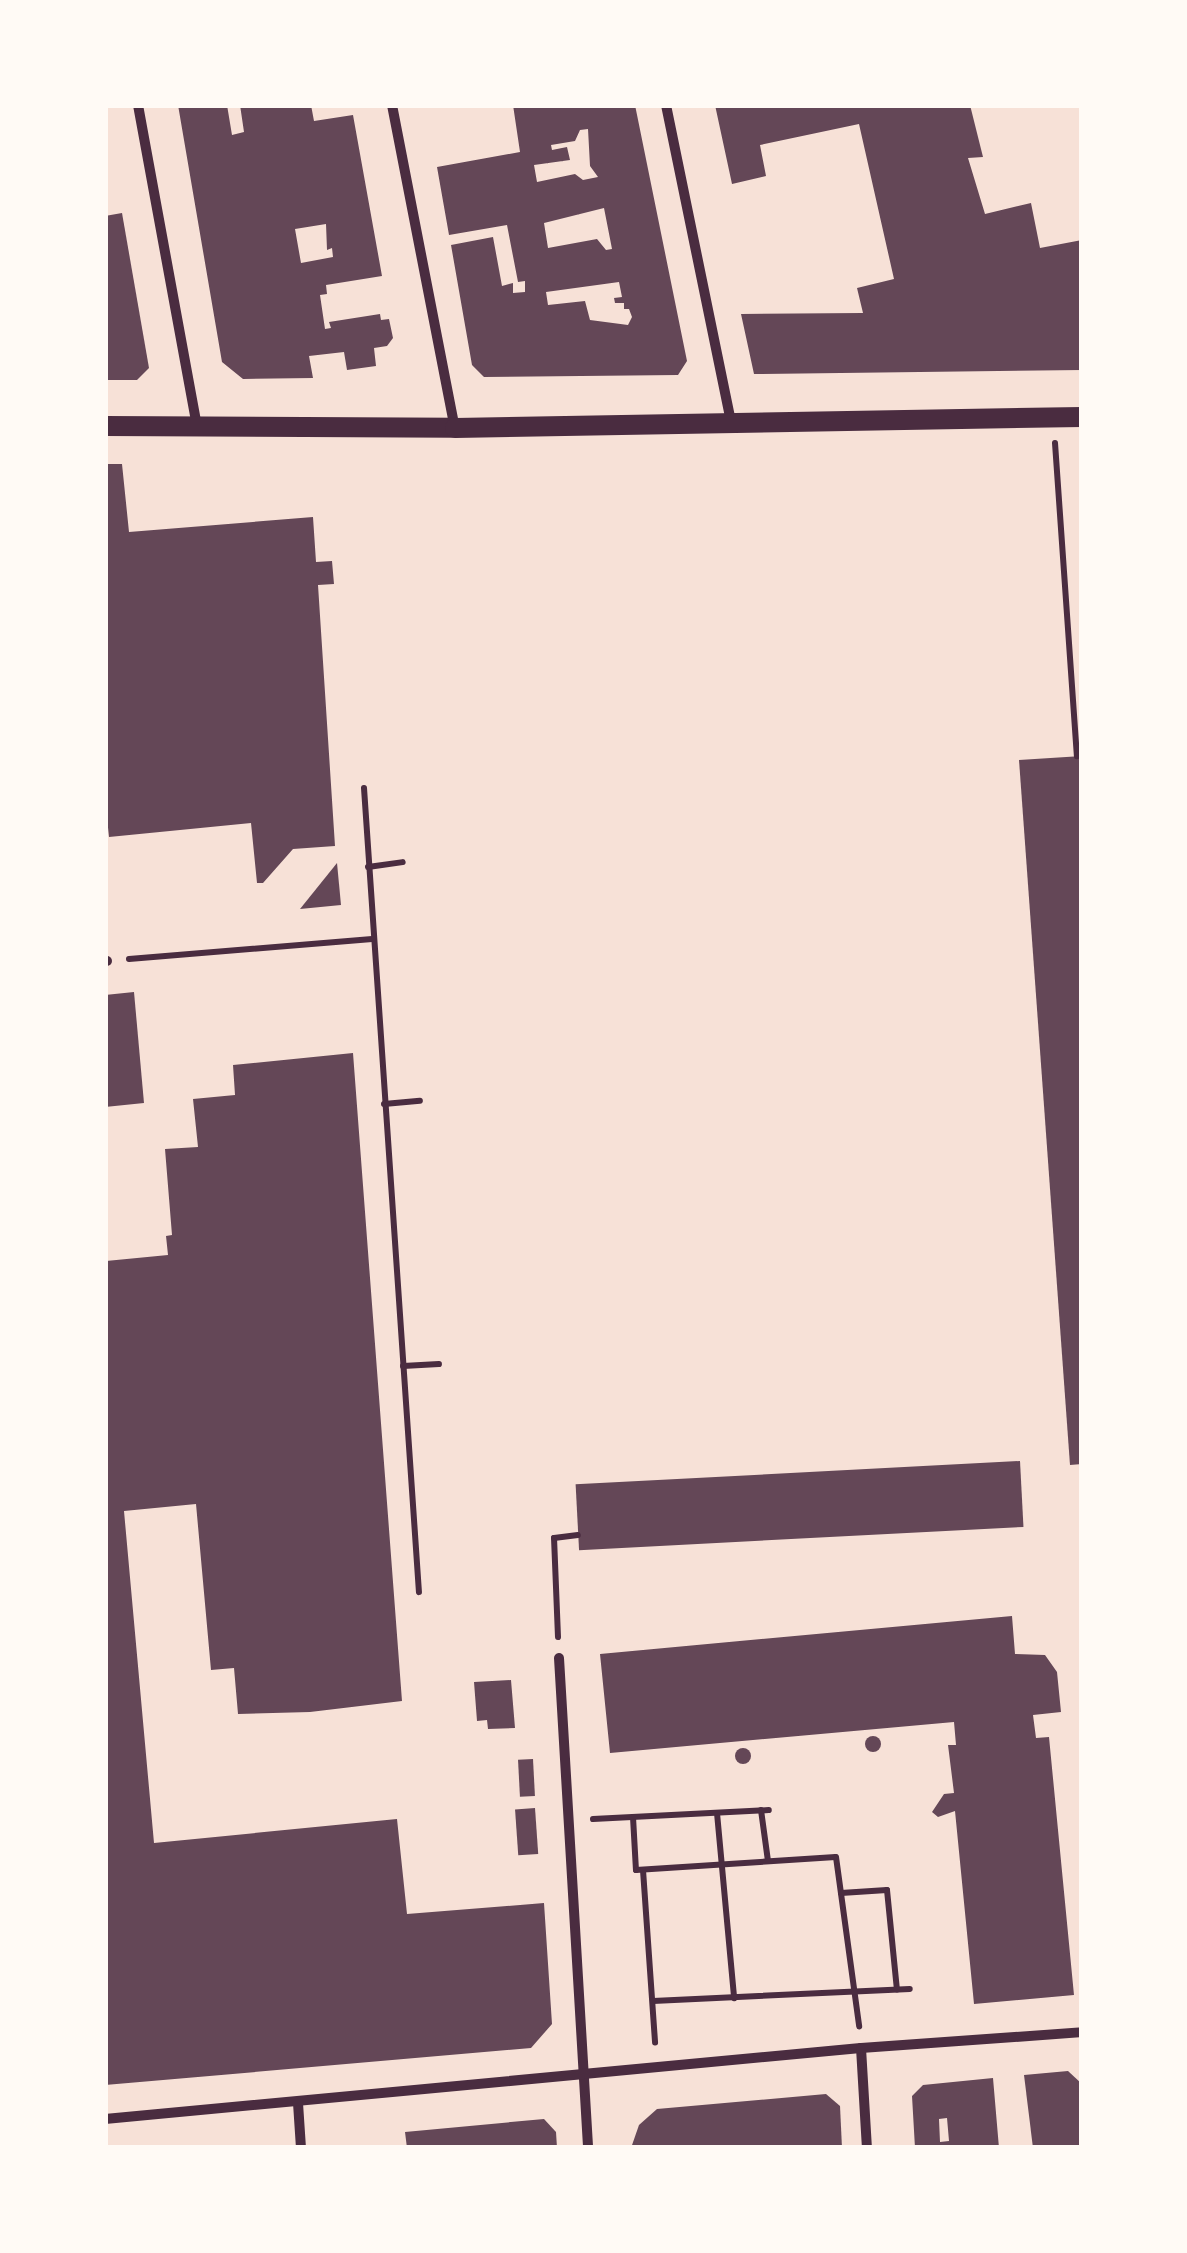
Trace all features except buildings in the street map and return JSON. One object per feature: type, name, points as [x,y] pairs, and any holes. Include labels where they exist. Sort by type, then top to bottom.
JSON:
[{"type":"main road","points":[[105,426],[455,428],[1082,417]]},
{"type":"street","points":[[138,105],[197,428]]},
{"type":"street","points":[[392,105],[455,428]]},
{"type":"street","points":[[666,105],[731,424]]},
{"type":"street","points":[[559,1658],[572,1820],[588,2148]]},
{"type":"street","points":[[105,2119],[656,2066],[1082,2032]]},
{"type":"street","points":[[861,2048],[868,2148]]},
{"type":"street","points":[[298,2103],[301,2148]]},
{"type":"path","points":[[1054,416],[1077,756]]},
{"type":"path","points":[[364,788],[419,1592]]},
{"type":"path","points":[[368,867],[403,862]]},
{"type":"path","points":[[106,961],[372,939]]},
{"type":"path","points":[[384,1104],[420,1100]]},
{"type":"path","points":[[403,1366],[439,1364]]},
{"type":"path","points":[[559,1658],[554,1538],[578,1536]]},
{"type":"path","points":[[572,1820],[765,1810],[768,1861]]},
{"type":"path","points":[[717,1812],[734,1998]]},
{"type":"path","points":[[633,1817],[636,1870],[836,1857],[855,1992]]},
{"type":"path","points":[[643,1870],[656,2066]]},
{"type":"path","points":[[841,1893],[888,1890],[897,1990]]},
{"type":"path","points":[[653,2001],[910,1989]]}]
